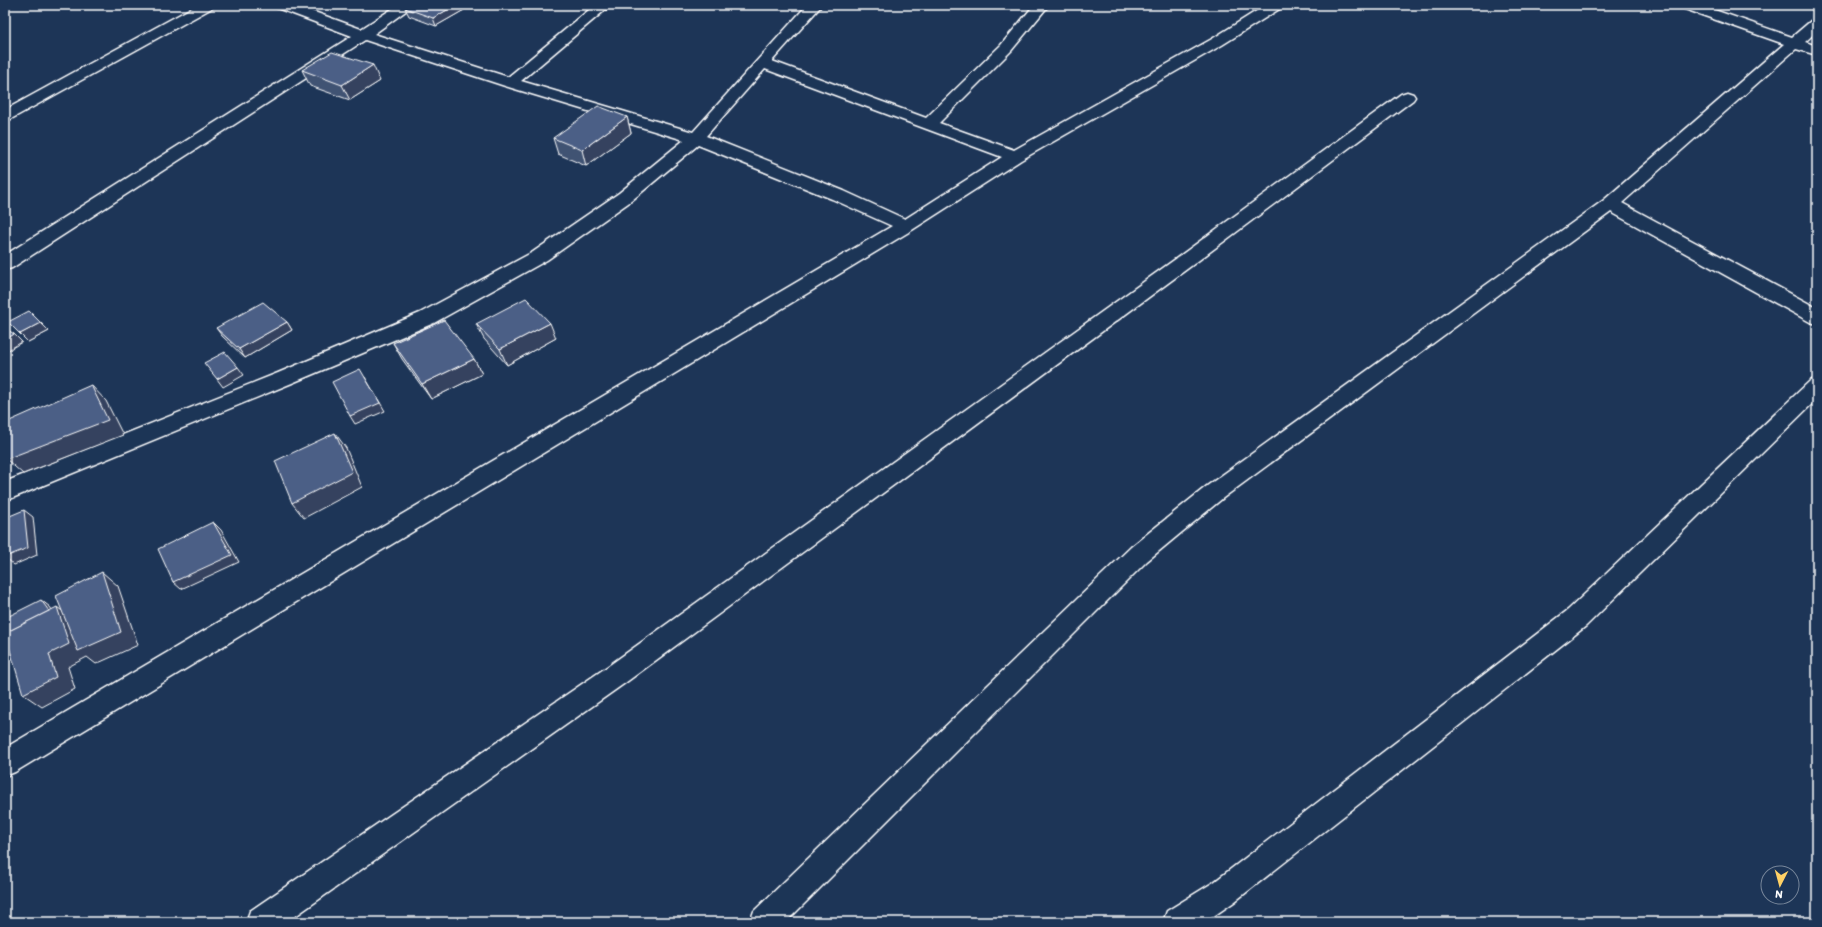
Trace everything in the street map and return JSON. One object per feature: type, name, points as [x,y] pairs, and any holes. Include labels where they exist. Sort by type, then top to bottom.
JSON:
[{"type":"street","points":[[5,116],[207,5]]},
{"type":"street","points":[[282,5],[363,35],[510,82],[696,138],[838,195],[906,226]]},
{"type":"street","points":[[5,264],[363,35],[407,5]]},
{"type":"street","points":[[510,82],[604,5]]},
{"type":"street","points":[[5,492],[285,378],[427,318],[540,256],[625,197],[696,138],[815,5]]},
{"type":"street","points":[[929,124],[1006,48],[1042,5]]},
{"type":"street","points":[[5,762],[906,226],[1015,156],[1217,42],[1276,5]]},
{"type":"street","points":[[1687,5],[1817,51]]},
{"type":"street","points":[[765,922],[1139,554],[1215,492],[1610,204],[1817,23]]},
{"type":"street","points":[[762,63],[1015,156]]},
{"type":"street","points":[[261,922],[616,675],[1184,262],[1407,97]]},
{"type":"street","points":[[1610,204],[1817,316]]},
{"type":"street","points":[[1178,922],[1224,892],[1577,618],[1817,386]]},
{"type":"building","points":[[411,5],[456,5],[433,18],[405,8]]},
{"type":"building","points":[[332,52],[373,65],[342,85],[302,70]]},
{"type":"building","points":[[598,106],[627,117],[582,150],[553,138]]},
{"type":"building","points":[[526,298],[550,323],[500,349],[476,324]]},
{"type":"building","points":[[263,302],[287,322],[239,349],[216,328]]},
{"type":"building","points":[[29,311],[41,323],[20,334],[8,322]]},
{"type":"building","points":[[444,320],[474,359],[422,384],[393,343]]},
{"type":"building","points":[[5,328],[14,334],[5,340]]},
{"type":"building","points":[[225,352],[238,367],[217,379],[204,363]]},
{"type":"building","points":[[360,369],[380,403],[350,416],[332,382]]},
{"type":"building","points":[[91,385],[108,420],[6,459],[5,423]]},
{"type":"building","points":[[335,433],[352,472],[292,503],[275,461]]},
{"type":"building","points":[[24,510],[28,548],[5,557],[5,518]]},
{"type":"building","points":[[213,522],[232,555],[173,582],[158,549]]},
{"type":"building","points":[[102,572],[121,632],[78,651],[56,596]]},
{"type":"building","points":[[41,600],[49,611],[5,633],[5,618]]},
{"type":"building","points":[[57,607],[69,644],[49,654],[56,677],[23,694],[5,633]]}]
